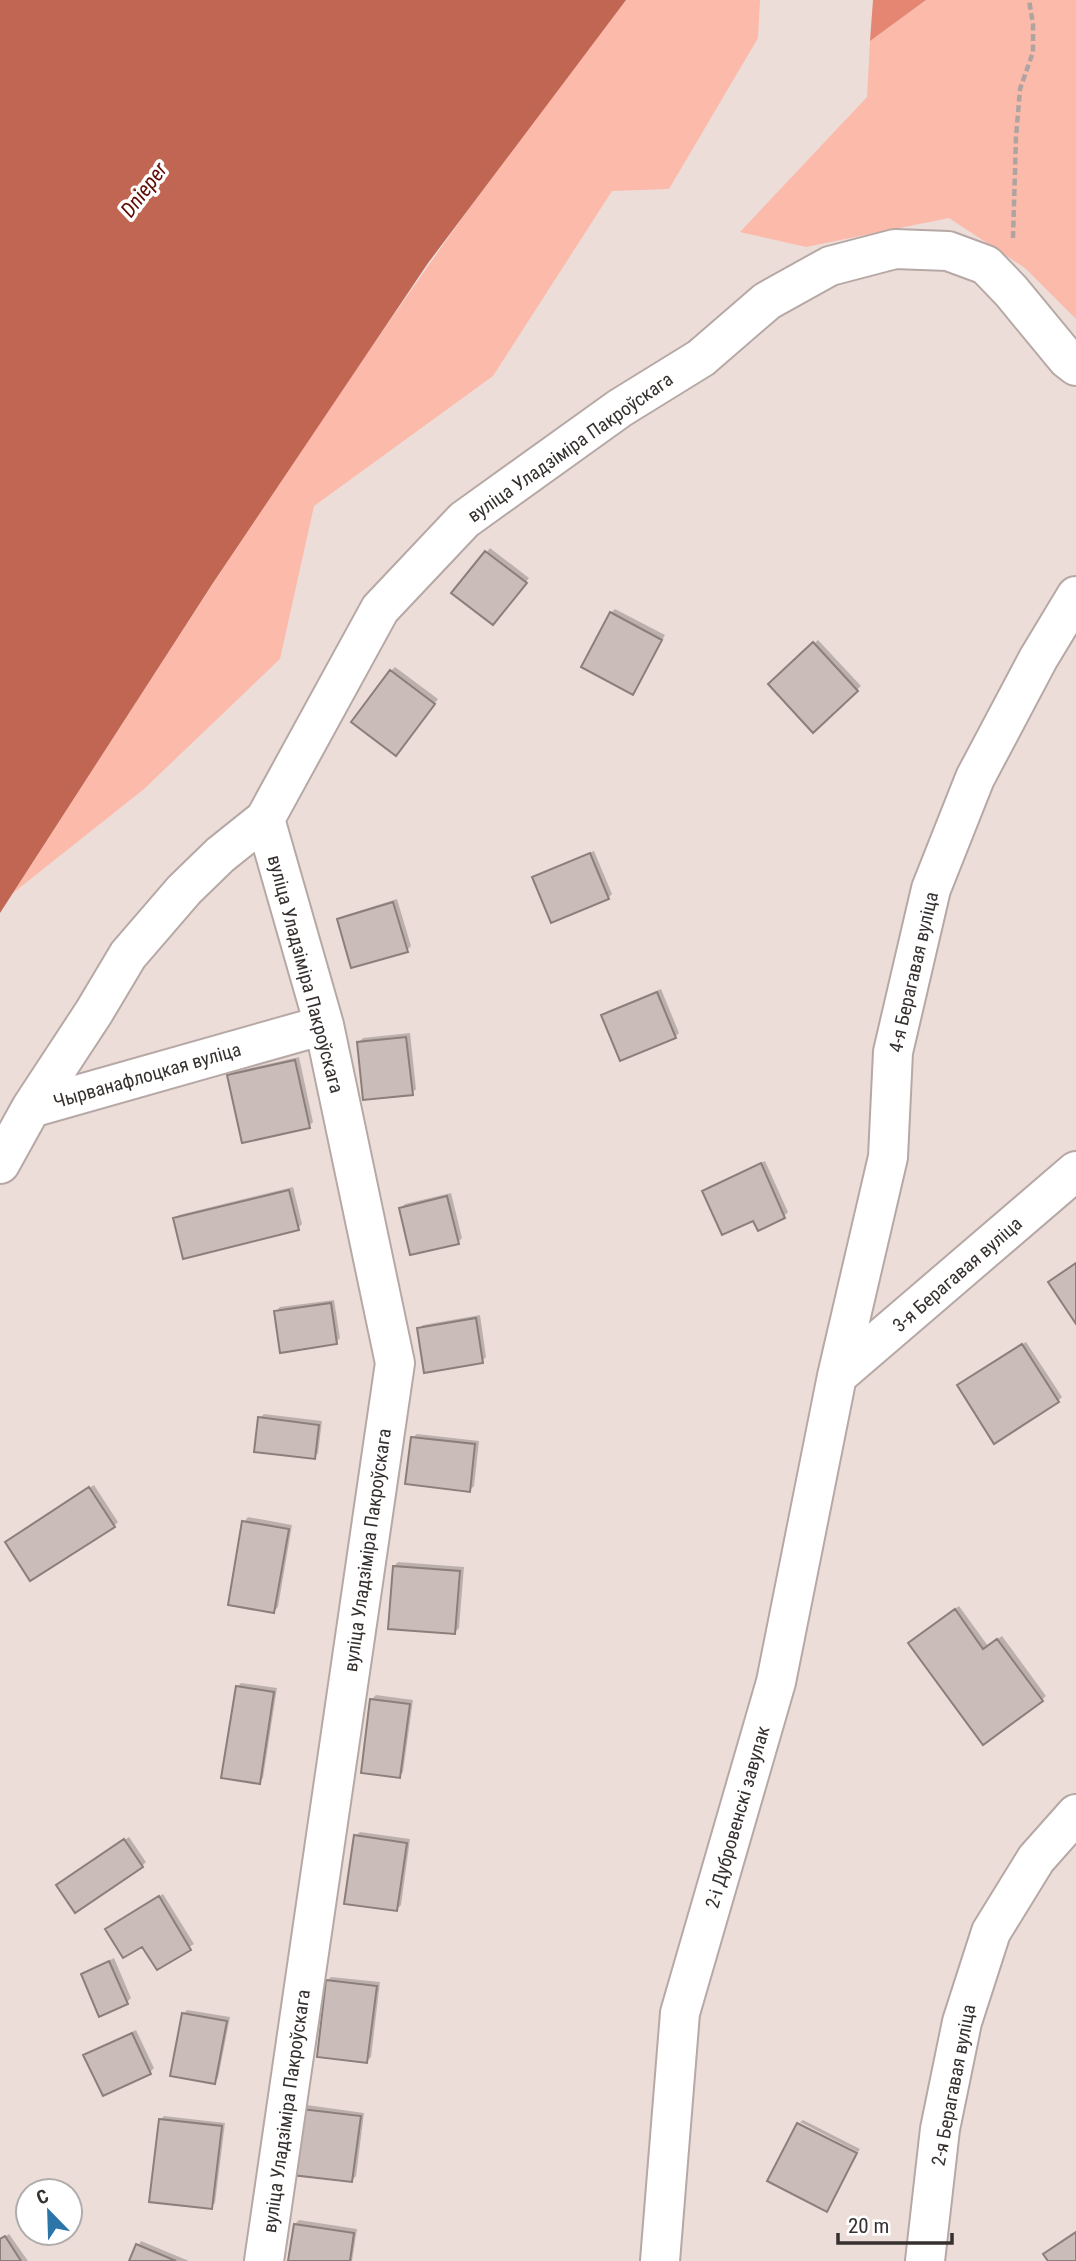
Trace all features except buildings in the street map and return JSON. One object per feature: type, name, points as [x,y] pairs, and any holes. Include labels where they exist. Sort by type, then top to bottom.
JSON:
[{"type":"street","name":"вуліца Уладзіміра Пакроўскага","points":[[264,2261],[395,1363],[324,1025],[265,820],[380,609],[464,520],[620,408],[701,358],[767,301],[830,266],[895,249],[948,251],[986,265],[1076,366]]},
{"type":"street","name":"4-я Берагавая вуліца","points":[[837,1376],[888,1157],[893,1052],[931,889],[975,778],[1038,659],[1076,596]]},
{"type":"street","points":[[31,1108],[128,955],[184,890],[220,855],[265,820]]},
{"type":"street","name":"Чырванафлоцкая вуліца","points":[[0,1164],[31,1108],[324,1025]]},
{"type":"street","name":"3-я Берагавая вуліца","points":[[837,1376],[1076,1171]]},
{"type":"street","name":"2-і Дубровенскі завулак","points":[[660,2261],[680,2013],[776,1682],[837,1376]]},
{"type":"street","name":"2-я Берагавая вуліца","points":[[925,2261],[940,2129],[962,2022],[991,1932],[1036,1859],[1076,1814]]},
{"type":"path","points":[[1011,291],[1020,89],[1033,51],[1033,24],[1029,0]]},
{"type":"shaded area","points":[[626,0],[760,0],[758,38],[669,189],[612,191],[493,376],[314,506],[280,659],[144,789],[13,893],[234,552],[385,327],[543,107]]},
{"type":"shaded area","points":[[873,0],[926,0],[870,41]]},
{"type":"shaded area","points":[[926,0],[1076,0],[1076,319],[1025,268],[949,218],[806,247],[740,232],[867,97],[870,41]]},
{"type":"water","name":"Dnieper","points":[[0,0],[626,0],[428,263],[213,583],[0,913]]}]
